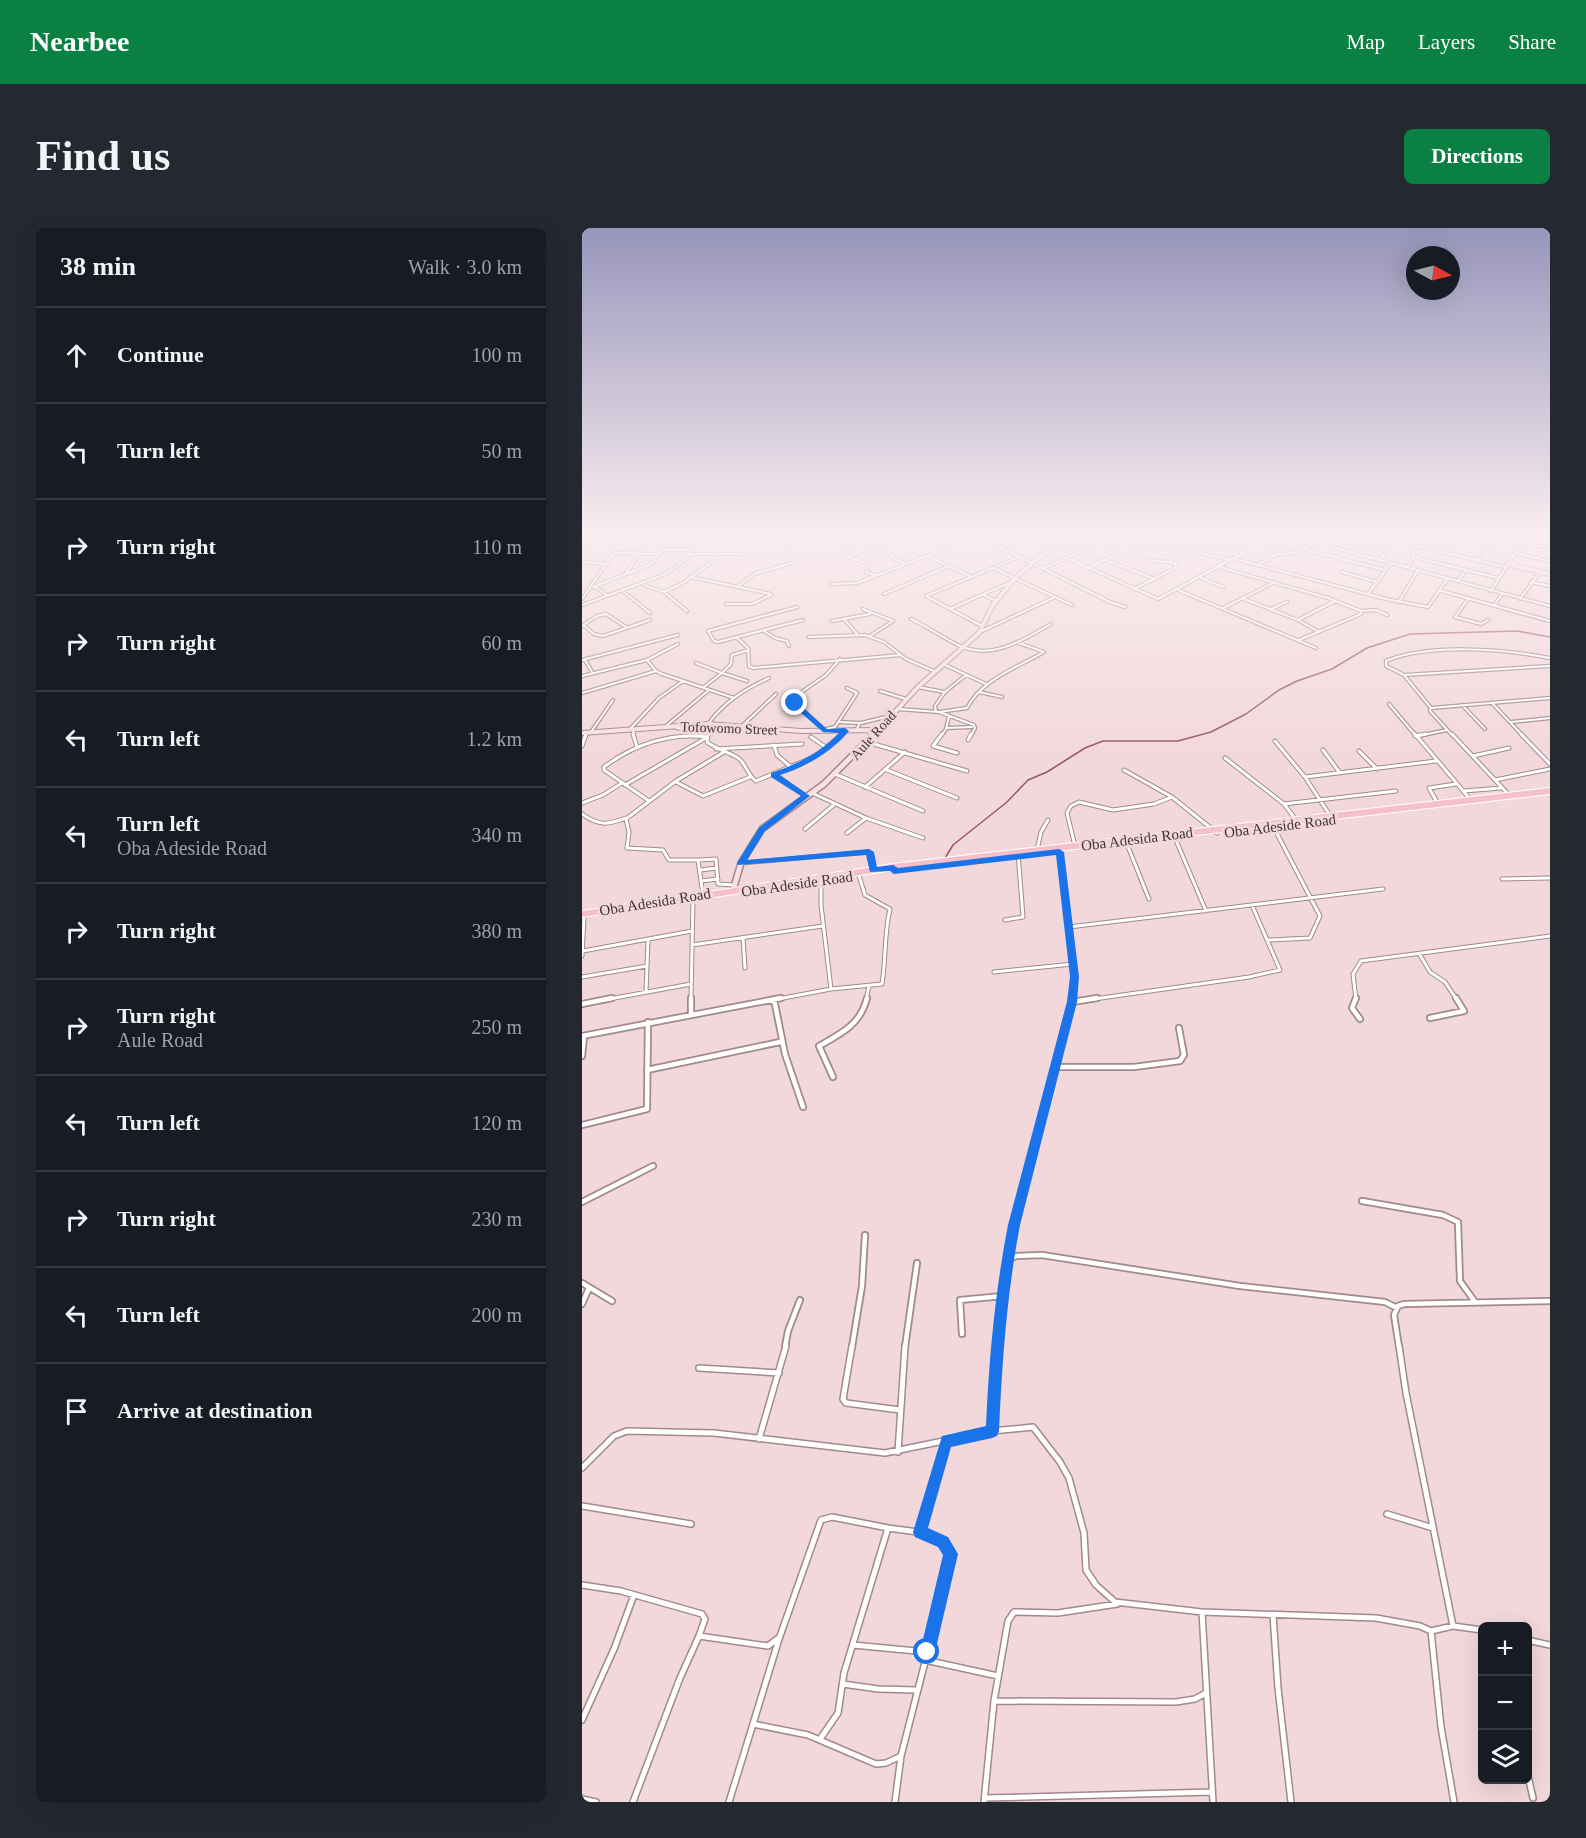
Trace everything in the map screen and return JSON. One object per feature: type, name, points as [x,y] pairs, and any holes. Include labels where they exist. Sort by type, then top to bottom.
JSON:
[{"type":"main road","points":[[1413,809],[1471,800],[1550,793]]},
{"type":"main road","name":"Oba Adeside Road","points":[[583,916],[894,869],[1127,844],[1216,831],[1275,828],[1332,818],[1550,793]]},
{"type":"main road","name":"Oba Adesida Road","points":[[1018,854],[1296,820],[1332,818]]},
{"type":"main road","name":"Oba Adesida Road","points":[[598,913],[703,895],[734,887],[894,869]]},
{"type":"street","points":[[642,606],[650,613]]},
{"type":"street","points":[[681,606],[687,611]]},
{"type":"street","points":[[943,606],[982,629],[1034,606]]},
{"type":"street","points":[[949,610],[957,606]]},
{"type":"street","name":"Aule Road","points":[[734,887],[741,863],[762,830],[835,774],[918,687],[965,647],[982,629],[993,606]]},
{"type":"street","points":[[1218,606],[1316,648]]},
{"type":"street","points":[[1222,608],[1226,606]]},
{"type":"street","points":[[1264,606],[1298,620],[1319,632]]},
{"type":"street","points":[[1271,609],[1277,606]]},
{"type":"street","points":[[1298,620],[1324,606]]},
{"type":"street","points":[[1351,606],[1361,610],[1376,610],[1387,615]]},
{"type":"street","points":[[1462,606],[1455,616],[1481,624],[1488,620]]},
{"type":"street","points":[[1496,606],[1550,621]]},
{"type":"street","points":[[797,607],[708,630],[716,642],[803,620]]},
{"type":"street","points":[[863,609],[893,621],[869,637]]},
{"type":"street","points":[[1299,640],[1361,614],[1361,610]]},
{"type":"street","points":[[627,628],[606,614],[597,616],[582,626],[599,636],[627,628],[650,620]]},
{"type":"street","points":[[832,621],[871,614]]},
{"type":"street","points":[[911,619],[965,647],[988,651],[1016,642],[1051,624]]},
{"type":"street","points":[[844,620],[857,634]]},
{"type":"street","points":[[764,630],[775,638],[787,641],[789,645]]},
{"type":"street","points":[[809,637],[857,634],[869,637],[884,642],[901,655],[936,672]]},
{"type":"street","points":[[592,672],[584,660],[678,635]]},
{"type":"street","points":[[737,638],[749,650],[749,666],[753,668],[901,655]]},
{"type":"street","points":[[897,709],[938,712],[967,708],[969,701],[986,684],[1044,652],[1016,642]]},
{"type":"street","points":[[582,676],[647,660],[678,644]]},
{"type":"street","points":[[704,688],[731,664],[732,655],[749,650]]},
{"type":"street","points":[[1509,796],[1430,711],[1431,708],[1404,675],[1389,668],[1386,661],[1390,658],[1412,654],[1474,652],[1515,652],[1550,658]]},
{"type":"street","points":[[840,659],[826,675],[793,698],[795,703],[825,730],[834,728],[857,693],[847,688]]},
{"type":"street","points":[[647,660],[656,671],[734,698]]},
{"type":"street","points":[[696,663],[747,681]]},
{"type":"street","points":[[945,665],[986,684]]},
{"type":"street","points":[[1404,675],[1550,666]]},
{"type":"street","points":[[582,693],[656,671]]},
{"type":"street","points":[[938,712],[935,704],[945,692],[966,675]]},
{"type":"street","points":[[769,678],[734,698],[716,713],[707,737],[707,742],[715,749],[739,758],[750,777],[756,781],[792,768],[827,747],[845,731]]},
{"type":"street","points":[[638,748],[634,741],[632,728],[659,698],[682,681]]},
{"type":"street","points":[[918,687],[945,692]]},
{"type":"street","points":[[668,726],[710,690]]},
{"type":"street","points":[[880,691],[906,699]]},
{"type":"street","points":[[979,692],[1002,697]]},
{"type":"street","points":[[743,725],[776,694]]},
{"type":"street","points":[[1431,708],[1550,698]]},
{"type":"street","points":[[582,744],[587,732],[613,700]]},
{"type":"street","points":[[1491,702],[1550,764]]},
{"type":"street","points":[[1389,704],[1471,800]]},
{"type":"street","points":[[1462,705],[1485,729]]},
{"type":"street","points":[[938,712],[975,727]]},
{"type":"street","points":[[839,722],[861,723],[890,716]]},
{"type":"street","points":[[950,716],[946,728],[933,747],[957,753]]},
{"type":"street","points":[[1511,722],[1549,719]]},
{"type":"street","points":[[856,730],[861,723]]},
{"type":"street","name":"Tofowomo Street","points":[[587,732],[710,725],[845,731],[877,730]]},
{"type":"street","points":[[668,726],[707,737]]},
{"type":"street","points":[[946,728],[975,727]]},
{"type":"street","points":[[968,740],[975,727]]},
{"type":"street","points":[[1415,736],[1448,730]]},
{"type":"street","points":[[649,801],[604,770],[604,767],[638,748],[667,739],[702,736]]},
{"type":"street","points":[[582,803],[603,795],[707,737]]},
{"type":"street","points":[[811,737],[827,747]]},
{"type":"street","points":[[1275,741],[1305,777],[1332,818]]},
{"type":"street","points":[[867,742],[967,771]]},
{"type":"street","points":[[715,749],[802,744]]},
{"type":"street","points":[[774,745],[777,755],[792,768]]},
{"type":"street","points":[[1473,756],[1509,748]]},
{"type":"street","points":[[1323,750],[1340,773]]},
{"type":"street","points":[[1359,750],[1377,769]]},
{"type":"street","points":[[582,814],[594,823],[613,823],[626,818],[676,782],[724,752]]},
{"type":"street","points":[[865,788],[905,752]]},
{"type":"street","points":[[1225,759],[1284,804],[1296,820]]},
{"type":"street","points":[[1305,777],[1436,760]]},
{"type":"street","points":[[1494,780],[1550,769]]},
{"type":"street","points":[[887,770],[957,798]]},
{"type":"street","points":[[1124,770],[1172,797],[1216,831]]},
{"type":"street","points":[[835,774],[923,811]]},
{"type":"street","points":[[774,775],[809,794],[866,818],[923,838]]},
{"type":"street","points":[[676,782],[703,796],[750,777]]},
{"type":"street","points":[[1438,804],[1429,789],[1457,784]]},
{"type":"street","points":[[1463,791],[1502,788]]},
{"type":"street","points":[[1284,804],[1396,791]]},
{"type":"street","points":[[1075,846],[1067,813],[1075,803],[1083,802],[1113,810],[1154,804],[1172,797]]},
{"type":"street","points":[[805,829],[835,804]]},
{"type":"street","points":[[626,818],[629,832],[627,848],[663,850],[669,860],[714,858],[717,860],[719,885],[734,887]]},
{"type":"street","points":[[847,833],[866,818]]},
{"type":"street","points":[[1036,850],[1041,832],[1048,820]]},
{"type":"street","points":[[1268,940],[1312,938],[1320,916],[1275,828]]},
{"type":"street","points":[[1175,838],[1206,911]]},
{"type":"street","points":[[1127,844],[1149,898]]},
{"type":"street","points":[[741,863],[869,852],[873,870]]},
{"type":"street","points":[[992,1431],[994,1377],[1007,1260],[1075,983],[1059,852]]},
{"type":"street","points":[[1005,920],[1023,917],[1018,854]]},
{"type":"street","points":[[698,860],[703,895]]},
{"type":"street","points":[[700,870],[717,868]]},
{"type":"street","points":[[582,1056],[583,1036],[831,989],[882,984],[884,982],[886,925],[890,909],[865,895],[859,876]]},
{"type":"street","points":[[1502,879],[1550,878]]},
{"type":"street","points":[[701,881],[718,879]]},
{"type":"street","points":[[821,881],[823,926],[831,989]]},
{"type":"street","points":[[1069,927],[1383,889]]},
{"type":"street","points":[[691,1014],[693,900]]},
{"type":"street","points":[[1072,1002],[1249,977],[1280,970],[1252,905]]},
{"type":"street","points":[[582,956],[583,916]]},
{"type":"street","points":[[692,945],[823,926]]},
{"type":"street","points":[[583,951],[692,931]]},
{"type":"street","points":[[1360,1019],[1352,1008],[1358,997],[1351,980],[1359,962],[1550,936]]},
{"type":"street","points":[[743,938],[745,968]]},
{"type":"street","points":[[646,992],[648,940]]},
{"type":"street","points":[[1420,955],[1430,972],[1445,981],[1464,1011],[1430,1018]]},
{"type":"street","points":[[994,972],[1073,964]]},
{"type":"street","points":[[582,977],[647,966]]},
{"type":"street","points":[[582,1004],[691,984]]},
{"type":"street","points":[[833,1077],[819,1046],[851,1029],[864,1012],[869,986]]},
{"type":"street","points":[[774,999],[780,1042],[787,1070],[802,1107]]},
{"type":"street","points":[[582,1125],[647,1109],[648,1022]]},
{"type":"street","points":[[1055,1067],[1085,1065],[1132,1067],[1180,1061],[1184,1055],[1179,1028]]},
{"type":"street","points":[[647,1070],[780,1042]]},
{"type":"street","points":[[582,1202],[653,1166]]},
{"type":"street","points":[[1362,1201],[1443,1215],[1458,1222],[1460,1281],[1476,1302]]},
{"type":"street","points":[[866,1235],[864,1277],[843,1400],[846,1403],[900,1410]]},
{"type":"street","points":[[1007,1260],[1016,1256],[1042,1255],[1240,1286],[1385,1302],[1397,1308]]},
{"type":"street","points":[[898,1452],[903,1362],[917,1263]]},
{"type":"street","points":[[582,1283],[612,1301]]},
{"type":"street","points":[[582,1304],[589,1287]]},
{"type":"street","points":[[962,1334],[960,1300],[1003,1296]]},
{"type":"street","points":[[759,1439],[779,1373],[788,1331],[800,1300]]},
{"type":"street","points":[[1453,1626],[1400,1363],[1394,1319],[1397,1308],[1404,1304],[1550,1301]]},
{"type":"street","points":[[699,1368],[779,1373]]},
{"type":"street","points":[[582,1468],[614,1436],[627,1431],[693,1431],[858,1451],[898,1452],[992,1431],[1030,1426],[1036,1429],[1070,1478],[1084,1533],[1086,1570],[1108,1598],[1121,1603],[1202,1612],[1376,1618],[1420,1626],[1431,1631],[1453,1626],[1478,1629]]},
{"type":"street","points":[[920,1532],[946,1441]]},
{"type":"street","points":[[582,1506],[625,1511],[691,1524]]},
{"type":"street","points":[[1387,1514],[1433,1528]]},
{"type":"street","points":[[729,1802],[774,1654],[821,1520],[832,1517],[920,1532],[943,1542],[951,1554],[901,1756],[895,1802]]},
{"type":"street","points":[[820,1739],[838,1713],[853,1645],[888,1528]]},
{"type":"street","points":[[582,1585],[634,1595],[702,1614],[705,1619],[633,1802]]},
{"type":"street","points":[[582,1720],[614,1649],[634,1595]]},
{"type":"street","points":[[1121,1603],[1059,1613],[1014,1612],[1008,1621],[994,1701],[985,1800],[1212,1792]]},
{"type":"street","points":[[1202,1612],[1213,1802]]},
{"type":"street","points":[[1273,1615],[1278,1688],[1291,1802]]},
{"type":"street","points":[[1431,1631],[1441,1727],[1454,1802]]},
{"type":"street","points":[[699,1636],[768,1646],[779,1639]]},
{"type":"street","points":[[1532,1641],[1550,1645]]},
{"type":"street","points":[[853,1645],[927,1652]]},
{"type":"street","points":[[768,1646],[774,1654]]},
{"type":"street","points":[[925,1660],[998,1676]]},
{"type":"street","points":[[843,1684],[878,1689],[917,1690]]},
{"type":"street","points":[[994,1701],[1176,1702],[1195,1699],[1206,1693]]},
{"type":"street","points":[[753,1724],[820,1739],[876,1764],[886,1763],[901,1756]]},
{"type":"street","points":[[1530,1784],[1533,1798]]},
{"type":"street","points":[[582,1799],[596,1802]]},
{"type":"waterway","points":[[945,858],[953,845],[1007,802],[1028,780],[1047,772],[1085,748],[1103,741],[1178,741],[1211,732],[1246,714],[1279,690],[1297,681],[1332,669],[1367,648],[1410,634],[1517,631],[1550,637]]},
{"type":"route","points":[[795,703],[825,731],[845,731],[817,754],[788,771],[774,775],[806,796],[762,830],[754,839],[741,863],[869,852],[873,870],[893,867],[894,871],[1059,852],[1075,983],[1072,1002],[1007,1260],[996,1348],[992,1431],[946,1441],[920,1532],[940,1539],[951,1554],[927,1652]]}]
